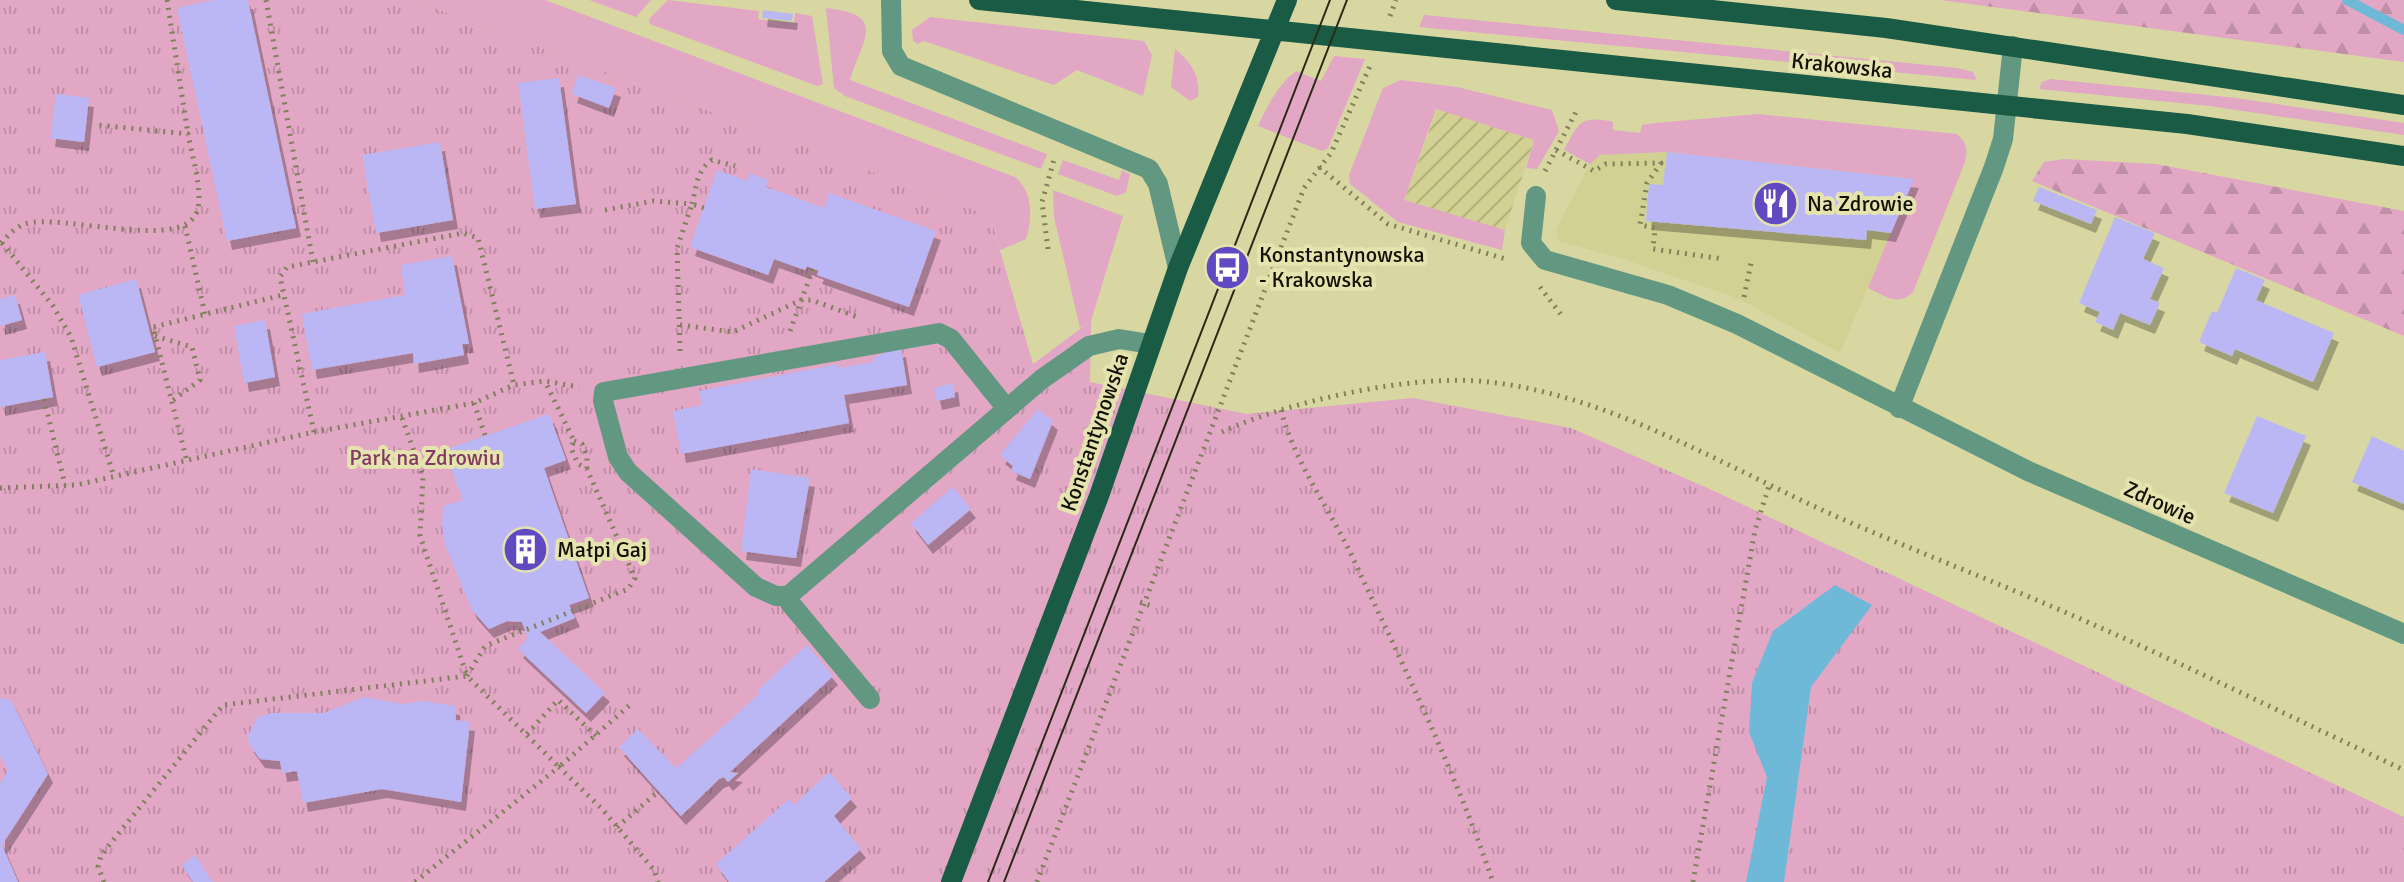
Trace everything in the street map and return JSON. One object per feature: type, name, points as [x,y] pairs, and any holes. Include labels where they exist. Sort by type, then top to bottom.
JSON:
[{"type":"main road","name":"Krakowska","points":[[979,0],[2265,133],[2404,156]]},
{"type":"main road","name":"Konstantynowska","points":[[951,882],[1099,496],[1178,268],[1287,0]]},
{"type":"main road","name":"Krakowska","points":[[1616,0],[1886,28],[2404,105]]},
{"type":"street","points":[[891,0],[892,51],[901,66],[1098,150],[1143,165],[1158,184],[1178,268]]},
{"type":"street","points":[[1899,408],[1988,186],[2003,139],[2013,46]]},
{"type":"street","name":"Zdrowie","points":[[1536,196],[1531,243],[1536,254],[1545,260],[1668,295],[1737,324],[2028,471],[2404,634]]},
{"type":"street","points":[[1007,409],[946,334],[680,376],[604,392],[603,401],[618,457],[628,472],[756,587],[776,596],[788,596],[1007,409],[1089,346],[1119,339],[1150,344]]},
{"type":"street","points":[[788,596],[790,603],[870,699]]},
{"type":"path","points":[[114,477],[71,337],[53,306],[1,242],[16,227],[42,221],[159,232],[185,226],[194,218],[199,206],[167,0]]},
{"type":"path","points":[[266,0],[313,262]]},
{"type":"path","points":[[1392,12],[1396,0]]},
{"type":"path","points":[[1037,882],[1142,602],[1304,188],[1331,153],[1372,59]]},
{"type":"path","points":[[1536,196],[1578,108]]},
{"type":"path","points":[[98,125],[188,134]]},
{"type":"path","points":[[1556,150],[1594,171],[1606,164],[1661,163],[1647,183],[1640,225],[1655,228],[1653,249],[1723,259]]},
{"type":"path","points":[[680,376],[677,248],[701,168],[712,160],[735,166]]},
{"type":"path","points":[[1319,167],[1388,224],[1520,264]]},
{"type":"path","points":[[1047,179],[1042,202],[1048,249]]},
{"type":"path","points":[[605,210],[653,201],[704,208]]},
{"type":"path","points":[[185,226],[205,314]]},
{"type":"path","points":[[314,432],[280,277],[283,271],[313,262],[463,233],[478,238],[514,385]]},
{"type":"path","points":[[786,357],[786,342],[813,269]]},
{"type":"path","points":[[1530,275],[1562,316]]},
{"type":"path","points":[[186,458],[153,327],[283,295]]},
{"type":"path","points":[[680,325],[733,332],[801,300],[812,300],[864,319]]},
{"type":"path","points":[[155,336],[192,347],[200,380],[172,401]]},
{"type":"path","points":[[1222,432],[1281,410],[1439,379],[1531,388],[1692,447],[1769,486],[2040,601],[2404,770]]},
{"type":"path","points":[[467,676],[485,646],[633,584],[635,571],[587,469],[587,456],[582,444],[574,441],[545,381]]},
{"type":"path","points":[[0,488],[65,485],[114,477],[186,458],[474,403],[514,385],[545,381],[604,392]]},
{"type":"path","points":[[44,399],[65,485]]},
{"type":"path","points":[[474,403],[485,435]]},
{"type":"path","points":[[1281,410],[1287,432],[1348,549],[1462,792],[1493,882]]},
{"type":"path","points":[[402,418],[423,476],[420,536],[467,676],[617,827],[654,870],[658,882]]},
{"type":"path","points":[[574,441],[571,448],[578,464],[587,469]]},
{"type":"path","points":[[1693,882],[1755,530],[1769,486]]},
{"type":"path","points":[[1142,602],[1154,607]]},
{"type":"path","points":[[104,882],[98,867],[101,855],[223,705],[467,676]]},
{"type":"path","points":[[527,734],[558,700],[596,736]]},
{"type":"path","points":[[415,882],[559,767],[630,705]]},
{"type":"path","points":[[617,827],[659,791]]},
{"type":"shaded area","points":[[1437,109],[1534,140],[1505,230],[1404,201]]},
{"type":"shaded area","points":[[1667,152],[1914,179],[1840,353],[1739,299],[1626,260],[1558,241],[1556,229],[1590,164],[1600,155]]},
{"type":"green space","name":"Park na Zdrowiu","points":[[0,0],[413,0],[990,216],[1033,364],[1091,321],[1090,382],[1247,414],[1413,398],[1571,428],[1714,491],[2404,817],[2404,882],[0,882]]},
{"type":"green space","points":[[413,0],[545,0],[1015,177],[1026,191],[1030,206],[1026,239],[1000,250],[990,216]]},
{"type":"green space","points":[[589,0],[651,0],[636,17]]},
{"type":"green space","points":[[668,0],[759,11],[758,19],[794,23],[795,13],[812,16],[823,84],[817,86],[650,24],[649,19]]},
{"type":"green space","points":[[1940,0],[2404,0],[2404,62]]},
{"type":"green space","points":[[826,8],[858,16],[864,23],[864,40],[850,80],[1047,154],[1041,169],[845,96],[834,88]]},
{"type":"green space","points":[[1424,15],[1958,68],[1973,72],[1977,80],[1419,27]]},
{"type":"green space","points":[[930,17],[1144,41],[1152,55],[1143,96],[1077,70],[1054,85],[924,41],[918,44],[913,41],[912,30]]},
{"type":"green space","points":[[1175,49],[1186,59],[1196,76],[1198,97],[1190,101],[1171,87]]},
{"type":"green space","points":[[1334,56],[1365,59],[1328,148],[1322,151],[1258,126],[1274,96],[1289,77],[1296,71],[1321,81]]},
{"type":"green space","points":[[2051,79],[2236,98],[2404,123],[2404,135],[2210,106],[2039,89],[2042,82]]},
{"type":"green space","points":[[1401,80],[1457,87],[1552,110],[1559,131],[1537,169],[1526,168],[1534,140],[1436,109],[1404,200],[1505,230],[1502,250],[1398,222],[1350,184],[1349,175],[1383,88]]},
{"type":"green space","points":[[1758,114],[1957,134],[1960,137],[1966,146],[1965,162],[1913,292],[1897,299],[1868,288],[1913,179],[1667,152],[1600,155],[1590,164],[1564,150],[1577,127],[1587,121],[1613,122],[1613,130],[1640,133],[1642,125]]},
{"type":"green space","points":[[2064,159],[2156,164],[2404,211],[2404,336],[2032,181],[2044,162]]},
{"type":"green space","points":[[1063,160],[1119,180],[1122,170],[1130,174],[1126,192],[1117,196],[1058,174]]},
{"type":"green space","points":[[1053,190],[1123,216],[1091,321],[1080,328],[1054,217]]},
{"type":"water","points":[[1835,585],[1872,605],[1811,687],[1784,882],[1746,882],[1767,777],[1749,732],[1752,683],[1773,631]]},
{"type":"building","points":[[214,0],[248,0],[296,228],[227,241],[177,8]]},
{"type":"building","points":[[763,10],[793,14],[792,21],[762,18]]},
{"type":"building","points":[[578,75],[616,88],[609,108],[572,94]]},
{"type":"building","points":[[559,78],[576,204],[535,209],[518,83]]},
{"type":"building","points":[[56,94],[89,98],[84,142],[50,138]]},
{"type":"building","points":[[440,142],[453,220],[376,233],[362,155]]},
{"type":"building","name":"Na Zdrowie","points":[[1667,152],[1914,179],[1891,233],[1867,230],[1866,240],[1646,221],[1649,184],[1663,185]]},
{"type":"building","points":[[717,170],[747,181],[750,173],[768,180],[766,187],[824,208],[829,193],[936,231],[909,307],[817,275],[819,271],[807,266],[805,270],[774,259],[768,275],[690,247]]},
{"type":"building","points":[[2039,187],[2097,210],[2091,224],[2033,201]]},
{"type":"building","points":[[2115,217],[2155,233],[2143,259],[2164,268],[2150,299],[2160,303],[2150,325],[2120,313],[2113,330],[2095,322],[2100,312],[2079,303]]},
{"type":"building","points":[[452,256],[469,344],[462,344],[464,355],[414,364],[413,353],[312,370],[302,314],[405,295],[401,265]]},
{"type":"building","points":[[2236,268],[2265,280],[2256,300],[2334,333],[2313,382],[2235,349],[2232,356],[2199,342],[2212,311],[2217,313]]},
{"type":"building","points":[[136,279],[155,352],[97,367],[78,295]]},
{"type":"building","points":[[15,295],[22,320],[0,326],[0,299]]},
{"type":"building","points":[[265,320],[275,377],[244,383],[234,326]]},
{"type":"building","points":[[901,348],[907,385],[844,395],[849,423],[681,454],[673,411],[702,405],[699,391],[838,364],[839,368],[874,362],[873,358]]},
{"type":"building","points":[[45,352],[53,397],[0,407],[0,360]]},
{"type":"building","points":[[953,383],[955,397],[937,401],[934,388]]},
{"type":"building","points":[[1038,409],[1053,421],[1030,479],[1011,471],[1013,466],[1000,455]]},
{"type":"building","name":"Małpi Gaj","points":[[549,414],[566,460],[544,468],[589,598],[569,605],[575,618],[540,632],[605,693],[586,713],[518,649],[528,638],[522,622],[507,621],[489,629],[472,610],[445,545],[442,526],[443,506],[463,500],[444,450]]},
{"type":"building","points":[[2257,416],[2306,436],[2273,513],[2224,493]]},
{"type":"building","points":[[2372,436],[2404,451],[2404,504],[2352,482]]},
{"type":"building","points":[[751,469],[810,478],[796,558],[741,551]]},
{"type":"building","points":[[953,487],[971,509],[928,545],[911,523]]},
{"type":"building","points":[[807,645],[833,676],[730,772],[738,773],[728,782],[724,777],[719,779],[681,816],[619,747],[638,729],[676,768],[742,710],[760,693],[758,690]]},
{"type":"building","points":[[364,697],[402,704],[422,701],[455,706],[456,720],[470,722],[461,802],[382,789],[303,803],[297,771],[282,773],[280,761],[260,759],[249,744],[248,735],[258,717],[272,713],[324,713]]},
{"type":"building","points":[[0,698],[11,700],[48,774],[2,845],[18,882],[0,882],[0,783],[8,771],[0,755]]},
{"type":"building","points":[[829,772],[852,798],[834,816],[861,849],[824,882],[729,882],[716,864],[789,799],[794,805]]},
{"type":"building","points":[[195,855],[213,882],[193,882],[182,865]]},
{"type":"waterway","points":[[2347,0],[2404,30]]},
{"type":"tram line","points":[[988,882],[1330,0]]},
{"type":"tram line","points":[[1004,882],[1347,0]]},
{"type":"place","name":"Na Zdrowie","points":[[1776,203]]},
{"type":"place","name":"Konstantynowska - Krakowska","points":[[1228,267]]},
{"type":"place","name":"Małpi Gaj","points":[[526,549]]}]
